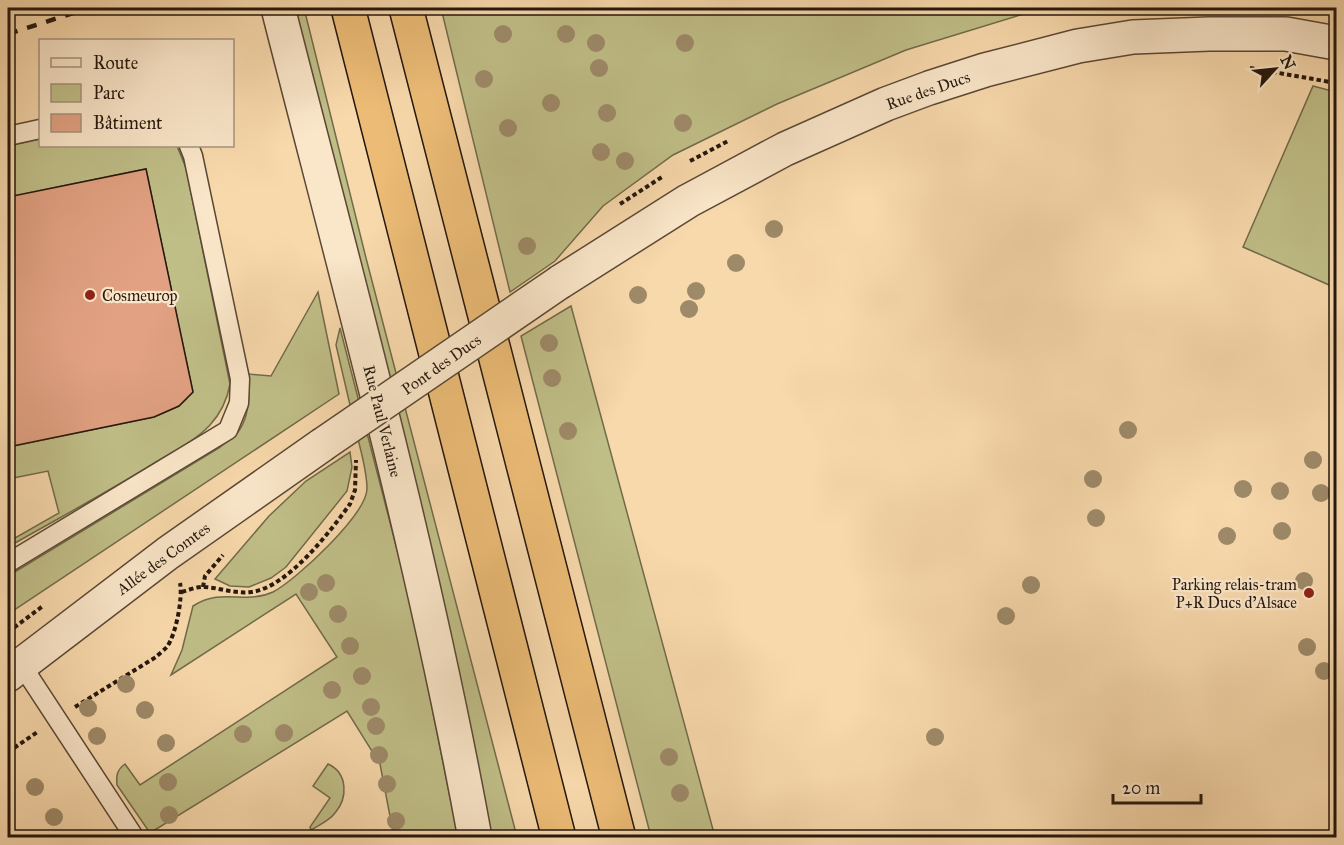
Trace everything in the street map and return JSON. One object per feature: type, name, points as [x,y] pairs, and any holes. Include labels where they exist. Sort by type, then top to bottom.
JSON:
[{"type":"highway","points":[[406,8],[619,837]]},
{"type":"highway","points":[[348,9],[560,837]]},
{"type":"street","name":"Rue Paul Verlaine","points":[[278,8],[410,527],[441,663],[475,837]]},
{"type":"street","name":"Rue des Ducs","points":[[560,282],[688,201],[740,172],[830,128],[929,88],[1033,57],[1133,36],[1175,35],[1289,21],[1336,43]]},
{"type":"street","name":"Pont des Ducs","points":[[322,446],[560,282]]},
{"type":"street","name":"Allée des Comtes","points":[[14,670],[168,553],[322,446]]},
{"type":"lane","points":[[8,136],[39,129]]},
{"type":"lane","points":[[8,563],[228,430],[239,404],[240,379],[189,147]]},
{"type":"lane","points":[[14,670],[135,837]]},
{"type":"path","points":[[1241,66],[1336,83]]},
{"type":"path","points":[[70,710],[156,657],[167,647],[172,636],[182,592],[203,587],[227,592],[249,593],[270,587],[291,573],[350,504],[355,490],[355,455]]},
{"type":"path","points":[[8,752],[33,735]]},
{"type":"green space","points":[[293,8],[304,8],[366,258],[517,837],[489,837]]},
{"type":"green space","points":[[441,8],[1043,8],[906,50],[777,104],[673,155],[603,206],[555,261],[510,292]]},
{"type":"green space","points":[[1313,86],[1336,92],[1336,288],[1243,247]]},
{"type":"green space","points":[[39,139],[39,147],[177,147],[186,168],[230,384],[220,411],[198,436],[120,484],[8,547],[8,542],[59,513],[48,471],[8,479],[8,447],[154,417],[179,406],[193,392],[146,169],[8,197],[8,146]]},
{"type":"green space","points":[[318,292],[339,394],[8,614],[8,576],[219,448],[236,434],[247,412],[248,374],[271,376]]},
{"type":"green space","points":[[571,306],[715,837],[651,837],[521,336]]},
{"type":"green space","points":[[340,328],[412,608],[458,837],[394,837],[380,764],[347,711],[150,833],[117,785],[118,773],[122,766],[125,764],[140,785],[337,657],[296,594],[171,675],[182,650],[193,606],[214,598],[263,596],[273,592],[313,561],[328,546],[343,530],[364,500],[367,489],[365,468],[336,345]]},
{"type":"green space","points":[[350,452],[352,467],[347,491],[286,567],[271,578],[249,587],[230,586],[215,579],[269,516],[306,481]]},
{"type":"green space","points":[[328,764],[339,773],[344,793],[333,816],[311,830],[310,827],[330,798],[313,786]]},
{"type":"building","name":"Cosmeurop","points":[[146,169],[193,392],[179,406],[154,417],[8,447],[8,197]]},
{"type":"railway","points":[[8,12],[22,8]]},
{"type":"railway","points":[[8,34],[89,8]]},
{"type":"place","name":"Cosmeurop","points":[[90,295]]},
{"type":"place","name":"Parking relais-tram P+R Ducs d'Alsace","points":[[1309,593]]}]
